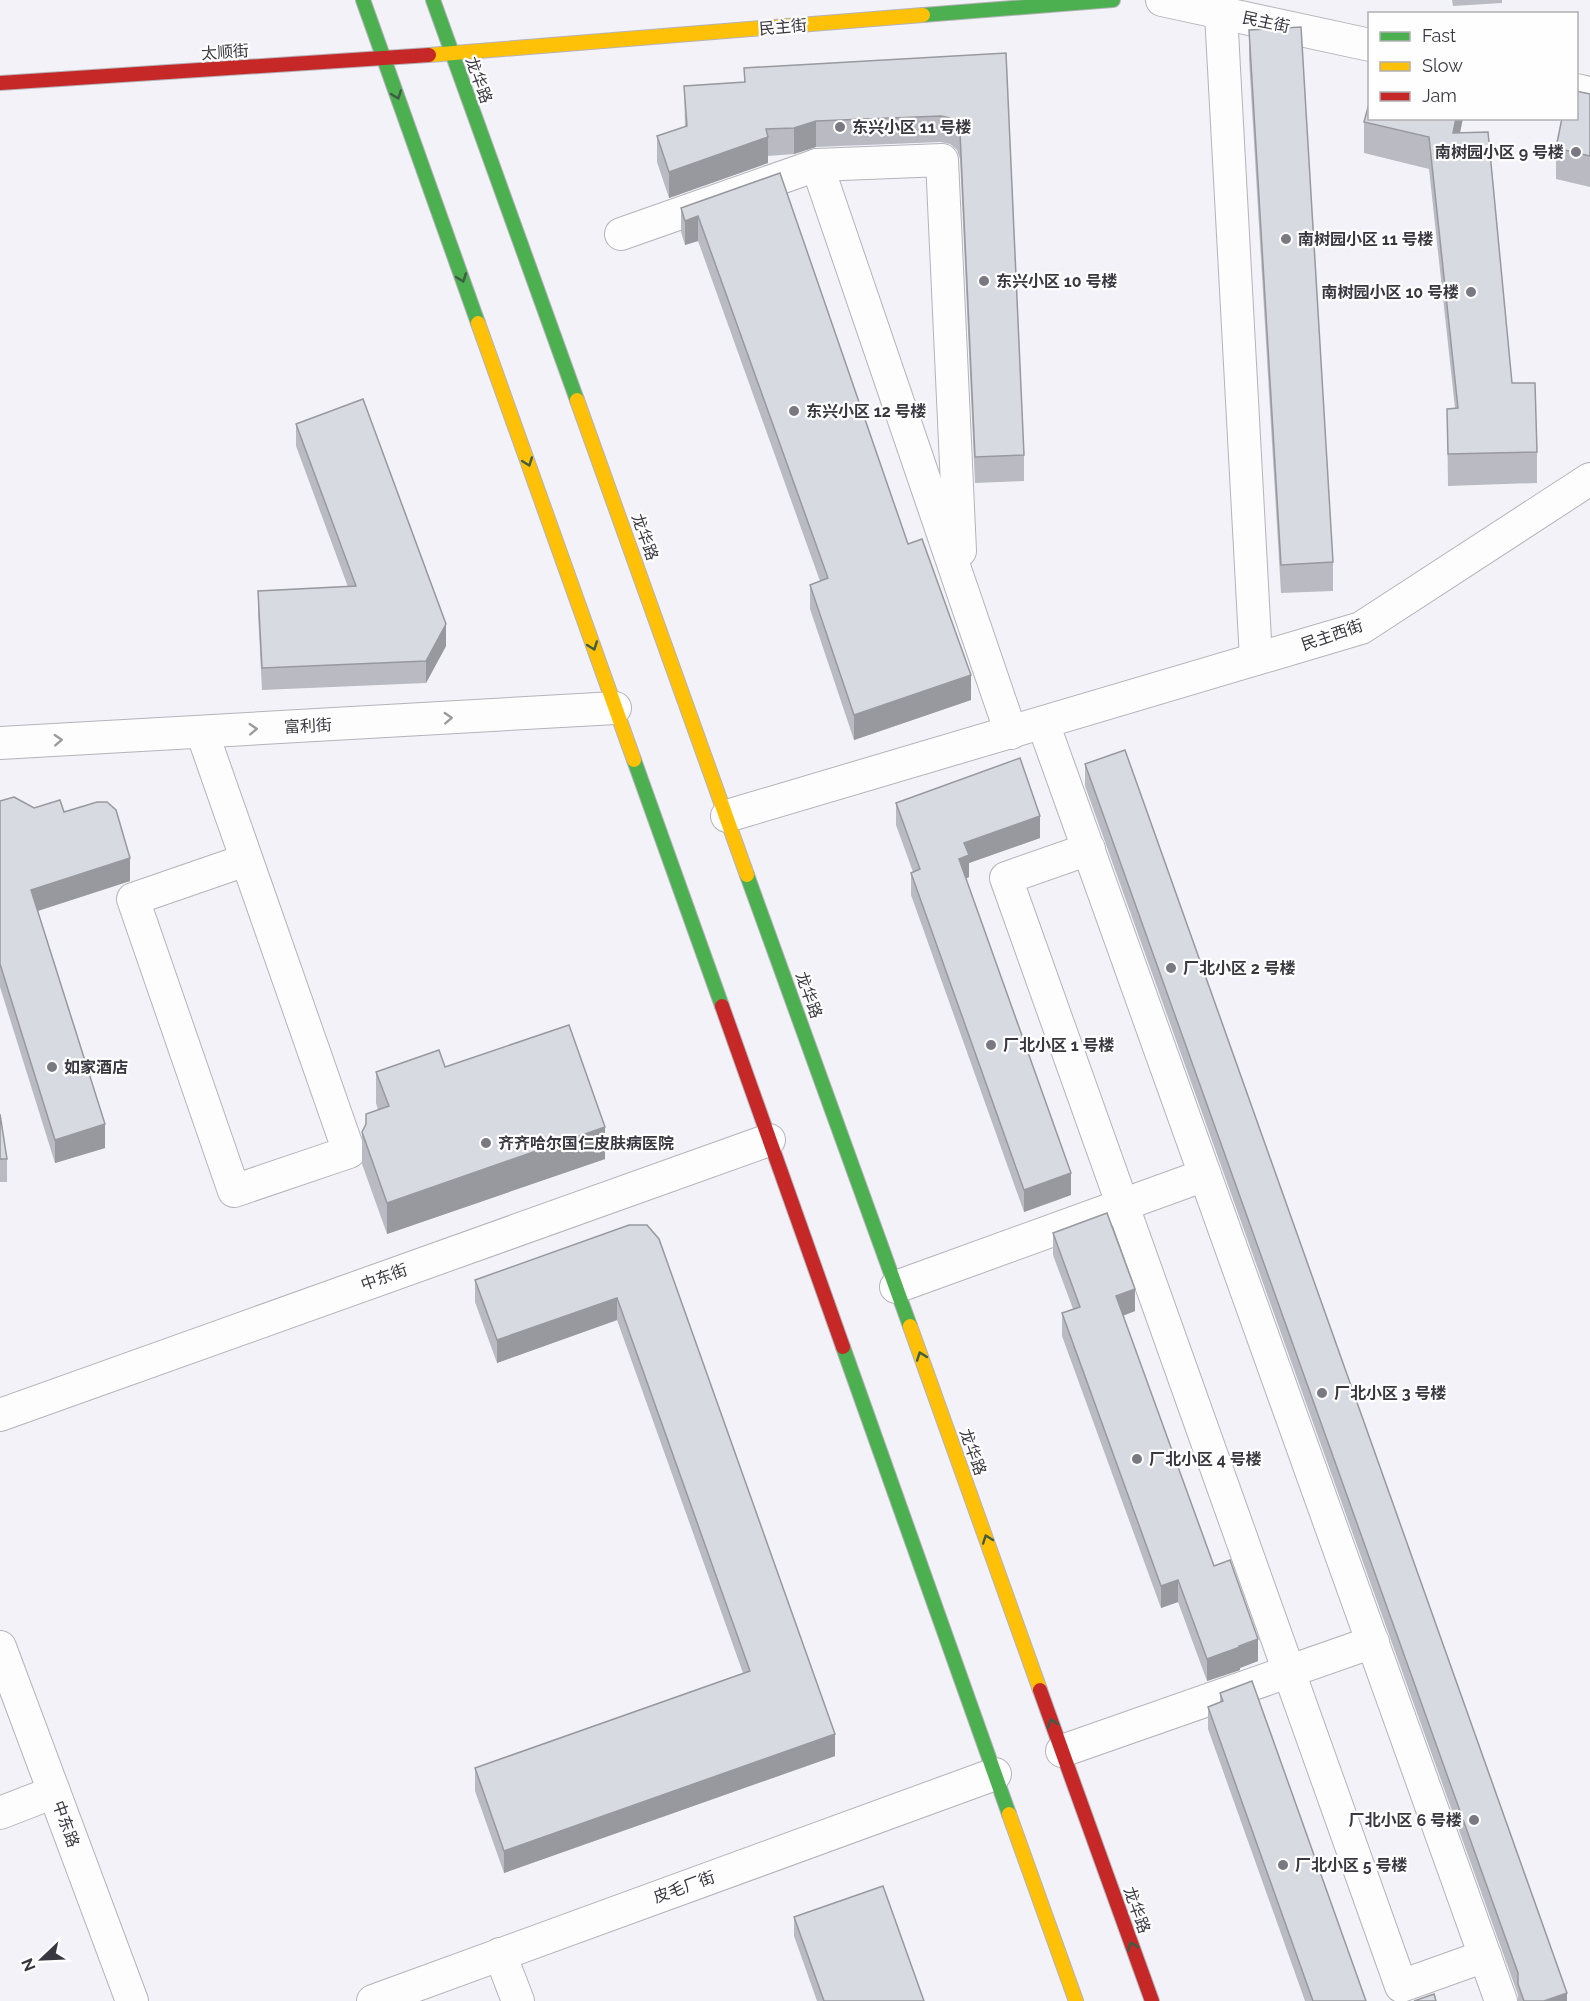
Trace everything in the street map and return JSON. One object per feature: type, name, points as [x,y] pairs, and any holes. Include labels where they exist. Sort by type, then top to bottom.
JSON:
[{"type":"main road","points":[[363,0],[1076,2001]]},
{"type":"main road","name":"龙华路","points":[[433,0],[1152,2001]]},
{"type":"main road","name":"民主街","points":[[452,53],[899,9],[1113,0]]},
{"type":"main road","name":"太顺街","points":[[0,83],[452,53]]},
{"type":"street","name":"民主街","points":[[1162,0],[1205,7],[1368,45]]},
{"type":"street","points":[[1205,7],[1256,659]]},
{"type":"street","points":[[621,234],[817,165],[942,160],[962,587]]},
{"type":"street","points":[[817,165],[1011,733]]},
{"type":"street","name":"民主西街","points":[[728,816],[1361,628],[1590,479]]},
{"type":"street","name":"富利街","points":[[0,743],[615,708]]},
{"type":"street","points":[[1043,723],[1502,2001]]},
{"type":"street","points":[[202,732],[349,1152],[234,1191],[133,899],[246,860]]},
{"type":"street","points":[[1089,849],[1006,878],[1401,1986],[1485,1956]]},
{"type":"street","name":"中东街","points":[[0,1415],[769,1140]]},
{"type":"street","points":[[896,1287],[1205,1175]]},
{"type":"street","points":[[1062,1751],[1373,1642]]},
{"type":"street","name":"中东路","points":[[0,1647],[132,2001]]},
{"type":"street","name":"皮毛厂街","points":[[373,2001],[995,1774]]},
{"type":"street","points":[[0,1813],[54,1792]]},
{"type":"street","points":[[500,1954],[518,2001]]},
{"type":"building","name":"南树园小区 11 号楼","points":[[1301,27],[1333,562],[1281,565],[1249,30]]},
{"type":"building","points":[[1006,53],[1024,455],[975,457],[960,133],[957,124],[950,118],[941,116],[816,121],[794,128],[766,129],[768,137],[669,172],[657,136],[687,126],[684,86],[745,82],[744,68]]},
{"type":"building","points":[[1578,91],[1590,94],[1590,156],[1556,148],[1562,120],[1578,120]]},
{"type":"building","name":"南树园小区 10 号楼","points":[[1368,107],[1368,120],[1456,120],[1453,133],[1488,132],[1512,383],[1535,383],[1537,452],[1448,454],[1447,409],[1458,408],[1429,137],[1364,122]]},
{"type":"building","points":[[780,173],[908,544],[922,539],[971,675],[854,715],[810,585],[828,578],[698,216],[685,221],[681,208]]},
{"type":"building","points":[[363,399],[446,624],[426,661],[262,668],[258,591],[356,586],[296,424]]},
{"type":"building","points":[[1125,750],[1567,1993],[1544,2001],[1524,2001],[1518,1984],[1518,1973],[1085,764]]},
{"type":"building","name":"厂北小区 1 号楼","points":[[1020,758],[1040,816],[964,843],[969,855],[959,859],[1071,1173],[1024,1190],[911,873],[920,869],[896,803]]},
{"type":"building","name":"如家酒店","points":[[14,797],[34,808],[60,800],[64,812],[97,802],[107,802],[116,810],[130,858],[31,890],[105,1124],[55,1140],[0,964],[0,801]]},
{"type":"building","name":"齐齐哈尔国仁皮肤病医院","points":[[569,1025],[605,1127],[387,1203],[362,1132],[366,1124],[366,1114],[389,1106],[376,1072],[439,1050],[445,1067]]},
{"type":"building","points":[[0,1114],[7,1159],[0,1159]]},
{"type":"building","name":"厂北小区 4 号楼","points":[[1107,1213],[1135,1289],[1116,1296],[1214,1566],[1230,1560],[1258,1639],[1207,1659],[1178,1580],[1161,1586],[1062,1313],[1080,1307],[1053,1233]]},
{"type":"building","points":[[629,1225],[647,1225],[659,1239],[835,1734],[504,1851],[475,1768],[750,1671],[617,1298],[497,1340],[475,1280]]},
{"type":"building","name":"厂北小区 5 号楼","points":[[1252,1681],[1366,2001],[1313,2001],[1208,1707],[1223,1701],[1220,1693]]},
{"type":"building","points":[[883,1886],[924,2001],[824,2001],[794,1917]]},
{"type":"building","points":[[1434,1994],[1436,2001],[1414,2001]]},
{"type":"traffic: fast","points":[[363,0],[478,323]]},
{"type":"traffic: fast","points":[[433,0],[577,400]]},
{"type":"traffic: fast","points":[[923,15],[1113,0]]},
{"type":"traffic: fast","points":[[634,760],[722,1006]]},
{"type":"traffic: fast","points":[[747,875],[910,1326]]},
{"type":"traffic: fast","points":[[843,1347],[1009,1814]]},
{"type":"traffic: slow","points":[[429,55],[923,15]]},
{"type":"traffic: slow","points":[[478,323],[634,760]]},
{"type":"traffic: slow","points":[[577,400],[747,875]]},
{"type":"traffic: slow","points":[[910,1326],[1040,1690]]},
{"type":"traffic: slow","points":[[1009,1814],[1076,2001]]},
{"type":"traffic: jam","points":[[0,83],[429,55]]},
{"type":"traffic: jam","points":[[722,1006],[843,1347]]},
{"type":"traffic: jam","points":[[1040,1690],[1152,2001]]},
{"type":"place","name":"东兴小区 11 号楼","points":[[840,127]]},
{"type":"place","name":"南树园小区 9 号楼","points":[[1576,152]]},
{"type":"place","name":"南树园小区 11 号楼","points":[[1286,239]]},
{"type":"place","name":"东兴小区 10 号楼","points":[[984,281]]},
{"type":"place","name":"南树园小区 10 号楼","points":[[1471,292]]},
{"type":"place","name":"东兴小区 12 号楼","points":[[794,411]]},
{"type":"place","name":"厂北小区 2 号楼","points":[[1171,968]]},
{"type":"place","name":"厂北小区 1 号楼","points":[[991,1045]]},
{"type":"place","name":"如家酒店","points":[[52,1067]]},
{"type":"place","name":"齐齐哈尔国仁皮肤病医院","points":[[486,1143]]},
{"type":"place","name":"厂北小区 3 号楼","points":[[1322,1393]]},
{"type":"place","name":"厂北小区 4 号楼","points":[[1137,1459]]},
{"type":"place","name":"厂北小区 6 号楼","points":[[1474,1820]]},
{"type":"place","name":"厂北小区 5 号楼","points":[[1283,1865]]}]
